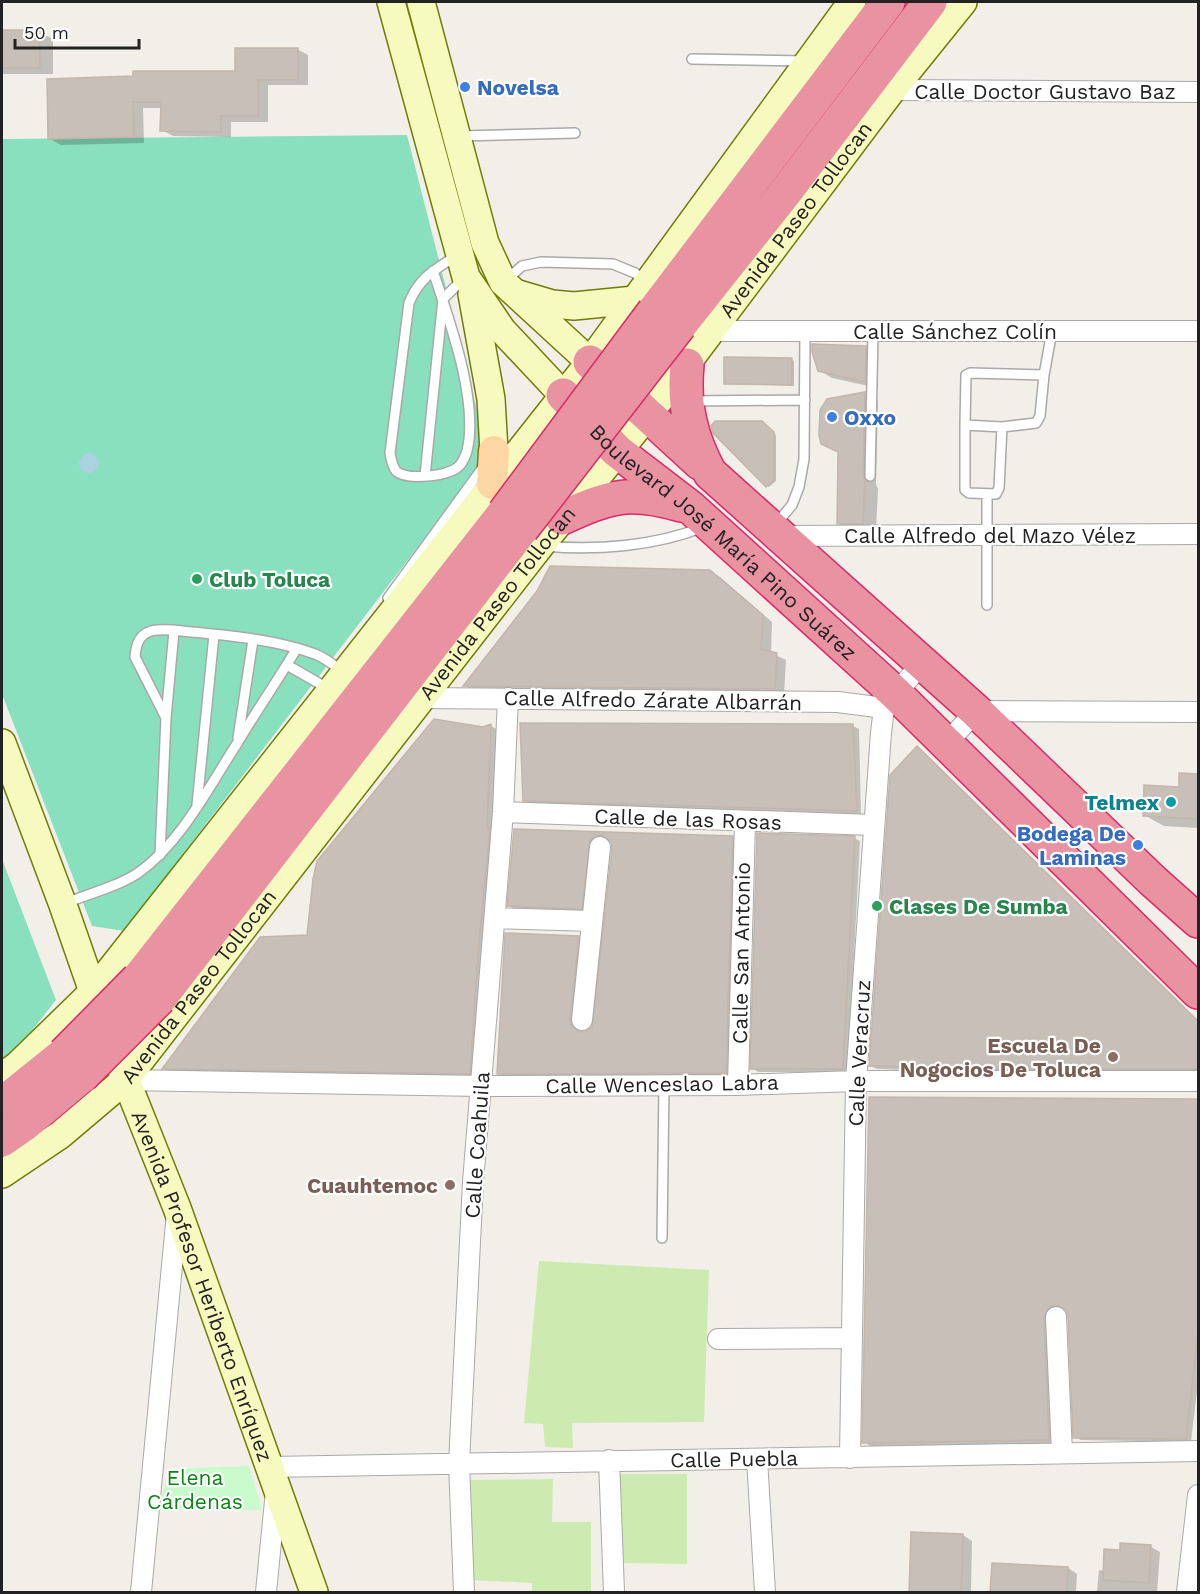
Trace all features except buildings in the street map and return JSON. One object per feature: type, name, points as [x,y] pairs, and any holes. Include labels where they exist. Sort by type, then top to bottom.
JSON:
[{"type":"highway","name":"Avenida Paseo Tollocan","points":[[2,1140],[25,1124],[73,1065],[149,988],[515,518],[661,306],[888,2]]},
{"type":"highway","name":"Avenida Paseo Tollocan","points":[[661,306],[784,194],[930,2]]},
{"type":"highway","points":[[691,360],[686,400],[693,437],[710,473]]},
{"type":"highway","name":"Boulevard José María Pino Suárez","points":[[590,362],[921,663]]},
{"type":"highway","name":"Boulevard José María Pino Suárez","points":[[563,395],[617,451],[699,516],[890,700],[947,743],[1198,992]]},
{"type":"highway","points":[[570,508],[621,496],[652,497],[699,516]]},
{"type":"highway","points":[[921,663],[976,711],[1198,921]]},
{"type":"highway","name":"Avenida Paseo Tollocan","points":[[2,1104],[73,1065]]},
{"type":"main road","name":"Boulevard José María Pino Suárez","points":[[390,2],[465,273],[502,330],[563,395]]},
{"type":"main road","name":"Boulevard José María Pino Suárez","points":[[421,2],[485,243],[508,287],[590,362]]},
{"type":"main road","name":"Avenida Paseo Tollocan","points":[[661,306],[807,61],[852,2]]},
{"type":"main road","name":"Avenida Paseo Tollocan","points":[[503,455],[563,395],[590,362],[661,306],[892,90],[963,2]]},
{"type":"main road","points":[[465,273],[515,518]]},
{"type":"main road","points":[[508,287],[552,304],[661,306]]},
{"type":"main road","points":[[661,306],[637,310],[636,321],[641,339],[665,356],[685,357],[691,360]]},
{"type":"main road","name":"Avenida Paseo Tollocan","points":[[2,1077],[18,1065],[93,992],[339,672],[515,518],[570,508],[691,360],[661,306]]},
{"type":"main road","points":[[503,455],[523,455],[539,451],[563,459],[578,478],[570,508]]},
{"type":"main road","name":"Avenida Paseo Tollocan","points":[[2,1179],[60,1135],[125,1080],[420,698],[515,518]]},
{"type":"main road","name":"Avenida Profesor Heriberto Enríquez","points":[[2,743],[125,1080],[177,1208],[314,1593]]},
{"type":"street","name":"Calle Doctor Gustavo Baz","points":[[892,90],[1198,92]]},
{"type":"street","name":"Calle Sánchez Colín","points":[[661,306],[805,332],[1198,331]]},
{"type":"street","name":"Calle Alfredo del Mazo Vélez","points":[[778,533],[1198,534]]},
{"type":"street","points":[[890,700],[921,663]]},
{"type":"street","name":"Calle Alfredo Zárate Albarrán","points":[[420,698],[838,702],[890,700]]},
{"type":"street","name":"Calle Coahuila","points":[[464,1593],[459,1463],[473,1182],[503,812],[508,698]]},
{"type":"street","name":"Calle Veracruz","points":[[850,1458],[856,1081],[874,825],[890,700]]},
{"type":"street","points":[[947,743],[976,711],[1198,712]]},
{"type":"street","name":"Calle de las Rosas","points":[[503,812],[874,825]]},
{"type":"street","name":"Calle San Antonio","points":[[738,1084],[745,820]]},
{"type":"street","points":[[582,1020],[600,846]]},
{"type":"street","points":[[495,918],[592,921]]},
{"type":"street","name":"Calle Wenceslao Labra","points":[[125,1080],[482,1086],[856,1081],[1198,1081]]},
{"type":"street","points":[[141,1593],[177,1208]]},
{"type":"street","points":[[1056,1317],[1062,1453]]},
{"type":"street","points":[[718,1339],[851,1338]]},
{"type":"street","name":"Calle Puebla","points":[[273,1476],[459,1463],[1198,1451]]},
{"type":"street","points":[[757,1459],[765,1593]]},
{"type":"street","points":[[609,1460],[614,1593]]},
{"type":"street","points":[[266,1593],[273,1476]]},
{"type":"street","points":[[1187,1593],[1198,1495]]},
{"type":"lane","points":[[692,59],[807,61]]},
{"type":"lane","points":[[456,136],[575,133]]},
{"type":"lane","points":[[508,287],[522,266],[541,262],[613,264],[635,273],[661,306]]},
{"type":"lane","points":[[434,271],[464,372],[468,398],[469,437],[464,460],[448,473],[425,476],[406,475],[397,471],[392,464],[390,453],[409,303],[420,281],[434,271],[465,273]]},
{"type":"lane","points":[[425,476],[443,300],[465,273]]},
{"type":"lane","points":[[778,533],[799,487],[804,459],[805,332]]},
{"type":"lane","points":[[870,477],[873,332]]},
{"type":"lane","points":[[965,425],[1002,426],[1036,423],[1040,416],[1044,375],[1052,332]]},
{"type":"lane","points":[[1002,426],[999,491],[996,494],[969,493],[965,490],[966,375],[970,373],[1044,375]]},
{"type":"lane","points":[[686,400],[806,400]]},
{"type":"lane","points":[[378,610],[503,455]]},
{"type":"lane","points":[[987,494],[987,605]]},
{"type":"lane","points":[[515,518],[564,548],[646,543],[681,536],[699,516]]},
{"type":"lane","points":[[166,718],[135,657],[136,646],[141,637],[151,631],[214,634],[297,648],[317,655],[339,672]]},
{"type":"lane","points":[[160,855],[166,718],[174,631]]},
{"type":"lane","points":[[196,807],[214,634]]},
{"type":"lane","points":[[238,741],[253,640]]},
{"type":"lane","points":[[63,905],[91,892],[114,886],[137,874],[160,855],[196,807],[297,648]]},
{"type":"lane","points":[[287,665],[339,672]]},
{"type":"lane","points":[[662,1238],[664,1085]]},
{"type":"green space","name":"Club Toluca","points":[[407,135],[482,429],[482,463],[124,931],[92,926],[2,694],[2,139]]},
{"type":"green space","points":[[2,859],[56,1000],[12,1056],[2,1062]]},
{"type":"green space","points":[[539,1261],[709,1270],[704,1422],[572,1423],[573,1448],[545,1447],[543,1424],[524,1423]]},
{"type":"green space","name":"Elena Cárdenas","points":[[249,1466],[262,1510],[157,1510],[170,1469]]},
{"type":"green space","points":[[615,1474],[687,1474],[687,1564],[621,1563]]},
{"type":"green space","points":[[553,1479],[552,1522],[591,1522],[591,1592],[532,1592],[532,1583],[470,1580],[466,1480]]},
{"type":"water","points":[[89,453],[96,456],[99,463],[96,470],[89,473],[82,470],[79,463],[82,456]]},
{"type":"place","name":"Novelsa","points":[[465,87]]},
{"type":"place","name":"Oxxo","points":[[832,417]]},
{"type":"place","name":"Club Toluca","points":[[197,579]]},
{"type":"place","name":"Telmex","points":[[1171,802]]},
{"type":"place","name":"Bodega De Laminas","points":[[1138,845]]},
{"type":"place","name":"Clases De Sumba","points":[[877,906]]},
{"type":"place","name":"Escuela De Nogocios De Toluca","points":[[1113,1057]]},
{"type":"place","name":"Cuauhtemoc","points":[[450,1185]]}]
